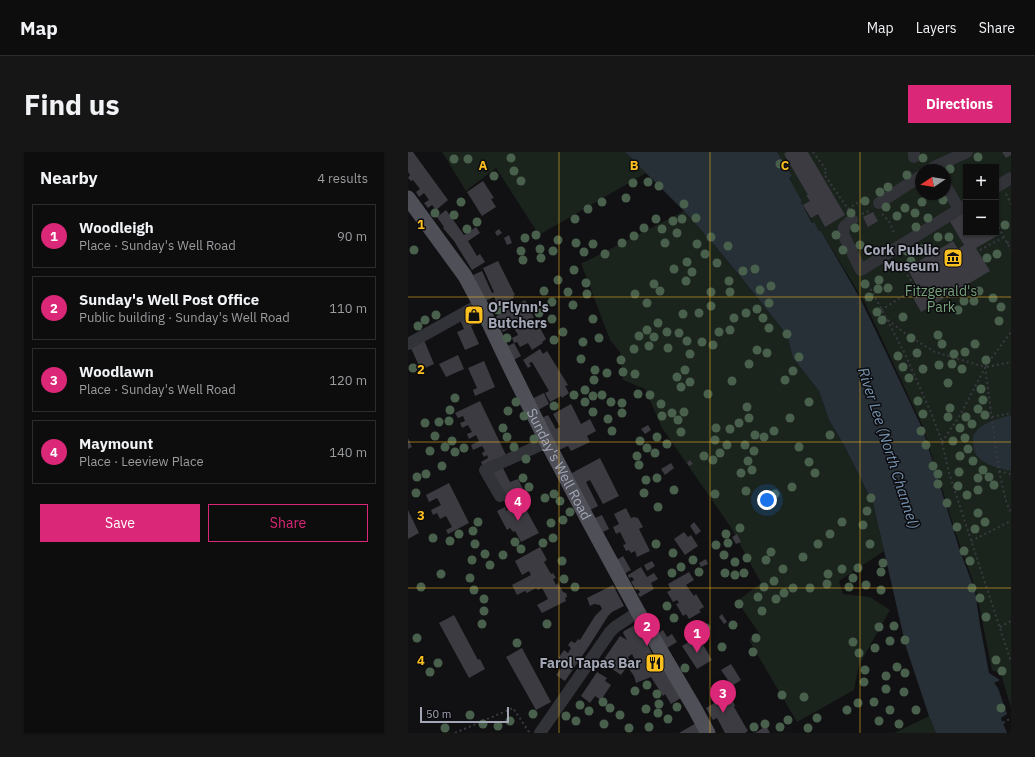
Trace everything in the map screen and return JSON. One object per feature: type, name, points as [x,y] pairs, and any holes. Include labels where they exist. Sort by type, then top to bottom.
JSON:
[{"type":"main road","name":"Sunday's Well Road","points":[[408,198],[465,276],[547,442],[638,612],[708,733]]},
{"type":"street","points":[[943,164],[967,152]]},
{"type":"street","points":[[999,185],[1011,178]]},
{"type":"street","points":[[876,198],[915,179]]},
{"type":"street","points":[[852,220],[844,227],[843,234],[860,270],[962,207],[951,193]]},
{"type":"street","points":[[408,344],[480,304]]},
{"type":"street","points":[[500,496],[486,470],[547,442]]},
{"type":"street","points":[[540,733],[610,632],[638,612]]},
{"type":"path","points":[[813,152],[827,171],[824,174],[848,209],[876,198]]},
{"type":"path","points":[[999,229],[1011,250]]},
{"type":"path","points":[[980,250],[1004,237]]},
{"type":"path","points":[[1007,243],[1011,241]]},
{"type":"path","points":[[860,270],[905,354],[932,415],[942,442],[949,473],[1011,662]]},
{"type":"path","points":[[886,319],[907,335],[935,352],[985,367],[1011,362]]},
{"type":"path","points":[[942,442],[960,415],[985,367],[1011,332]]},
{"type":"path","points":[[985,367],[999,471],[1006,501],[1011,513]]},
{"type":"path","points":[[992,417],[1011,414]]},
{"type":"path","points":[[999,471],[1011,474]]},
{"type":"path","points":[[971,541],[1011,521]]},
{"type":"path","points":[[1000,627],[1011,621]]},
{"type":"path","points":[[455,733],[513,708],[529,733]]},
{"type":"path","points":[[1003,723],[1011,718]]},
{"type":"green space","points":[[442,152],[625,152],[646,173],[539,235],[496,168],[466,191]]},
{"type":"green space","name":"Fitzgerald's Park","points":[[777,152],[1011,152],[1011,708],[1001,674],[992,670],[976,590],[957,537],[923,427],[865,303],[821,231],[819,231],[813,223],[789,178],[792,176]]},
{"type":"green space","points":[[684,211],[716,247],[787,335],[793,358],[819,391],[829,420],[845,447],[873,503],[884,551],[839,581],[843,594],[870,597],[890,610],[859,665],[854,690],[797,722],[749,640],[759,633],[737,601],[761,583],[730,526],[662,428],[645,389],[623,380],[620,352],[610,340],[581,263]]},
{"type":"green space","points":[[929,716],[936,733],[894,733]]},
{"type":"water","name":"River Lee (North Channel)","points":[[625,152],[777,152],[792,176],[789,178],[812,223],[814,222],[819,231],[821,231],[861,300],[923,430],[959,548],[975,591],[989,673],[1000,680],[994,683],[998,688],[1007,714],[1001,718],[1007,733],[936,733],[906,647],[873,503],[845,447],[829,420],[819,391],[793,358],[787,335],[739,275],[684,211]]},
{"type":"water","points":[[1011,415],[1011,471],[993,466],[980,459],[974,451],[973,439],[974,434],[980,427],[996,419]]},
{"type":"building","points":[[408,152],[413,152],[448,200],[436,210],[432,205],[428,208],[424,203],[429,200],[424,193],[419,197],[416,192],[420,189],[413,180],[411,181],[408,178],[410,175],[408,172]]},
{"type":"building","points":[[785,152],[808,152],[845,215],[825,227],[818,214],[811,218],[803,205],[810,201],[806,195],[808,195],[784,154],[786,153]]},
{"type":"building","points":[[1002,152],[1011,152],[1011,155],[1006,158]]},
{"type":"building","points":[[483,181],[494,198],[491,199],[496,207],[482,216],[467,192]]},
{"type":"building","points":[[446,210],[464,235],[476,227],[480,233],[468,241],[477,256],[480,254],[485,262],[472,270],[437,217]]},
{"type":"building","points":[[873,212],[878,221],[868,227],[863,217]]},
{"type":"building","name":"Cork Public Museum","points":[[963,213],[963,236],[997,236],[976,248],[990,271],[921,312],[911,294],[919,290],[907,268],[953,241],[958,249],[964,245],[949,220]]},
{"type":"building","points":[[499,229],[502,233],[497,236],[495,232]]},
{"type":"building","points":[[509,235],[512,243],[507,245],[504,238]]},
{"type":"building","points":[[498,261],[515,295],[513,296],[514,298],[498,306],[494,297],[485,301],[473,275],[482,271],[492,293],[494,292],[483,268]]},
{"type":"building","points":[[525,300],[534,318],[529,319],[535,330],[540,328],[546,339],[542,342],[543,343],[532,350],[528,343],[520,347],[517,342],[514,343],[512,338],[518,335],[514,328],[518,326],[515,321],[508,324],[510,328],[503,332],[495,317]]},
{"type":"building","points":[[479,310],[481,321],[471,326],[479,344],[465,350],[457,332],[464,329],[460,320]]},
{"type":"building","points":[[424,340],[434,364],[421,370],[410,346]]},
{"type":"building","points":[[514,343],[521,356],[512,361],[506,347]]},
{"type":"building","points":[[540,349],[543,354],[547,351],[568,385],[565,386],[569,393],[562,398],[561,396],[550,402],[545,393],[549,391],[532,362],[529,363],[531,366],[528,368],[523,360]]},
{"type":"building","points":[[458,355],[464,369],[446,377],[439,364]]},
{"type":"building","points":[[484,361],[495,387],[475,396],[473,390],[477,388],[468,368]]},
{"type":"building","points":[[544,393],[549,404],[538,410],[532,399]]},
{"type":"building","points":[[480,401],[506,455],[483,466],[481,462],[488,458],[487,455],[484,457],[482,453],[485,451],[482,446],[473,450],[471,445],[479,441],[476,435],[469,439],[467,434],[472,432],[468,425],[462,428],[460,423],[465,421],[463,416],[458,418],[455,413]]},
{"type":"building","points":[[571,404],[581,424],[590,419],[596,431],[587,436],[590,442],[571,451],[568,446],[559,450],[542,418],[548,415],[556,429],[560,427],[553,414]]},
{"type":"building","points":[[648,425],[651,430],[645,434],[641,429]]},
{"type":"building","points":[[408,438],[412,447],[408,449]]},
{"type":"building","points":[[600,458],[619,496],[603,504],[590,480],[586,482],[598,506],[590,510],[572,473]]},
{"type":"building","points":[[690,460],[693,464],[689,466],[687,463]]},
{"type":"building","points":[[671,463],[674,468],[665,475],[661,469]]},
{"type":"building","points":[[502,466],[510,482],[518,479],[523,489],[523,491],[516,494],[519,499],[506,505],[489,472]]},
{"type":"building","points":[[449,483],[469,523],[448,534],[446,530],[452,527],[446,516],[440,519],[437,513],[433,515],[431,510],[441,505],[437,498],[429,502],[426,495]]},
{"type":"building","points":[[516,505],[521,514],[527,511],[539,533],[521,542],[515,531],[513,532],[510,528],[507,530],[497,511],[505,507],[506,511]]},
{"type":"building","points":[[626,508],[631,518],[638,518],[643,527],[639,529],[650,551],[637,557],[635,551],[631,553],[629,550],[626,551],[623,545],[626,544],[620,532],[616,534],[613,527],[619,524],[614,514]]},
{"type":"building","points":[[408,510],[419,533],[408,539]]},
{"type":"building","points":[[602,515],[609,529],[603,532],[595,518]]},
{"type":"building","points":[[694,522],[701,531],[696,535],[690,526]]},
{"type":"building","points":[[684,532],[688,537],[691,535],[698,546],[685,555],[674,539]]},
{"type":"building","points":[[737,534],[741,542],[736,544],[732,537]]},
{"type":"building","points":[[540,547],[547,560],[544,562],[551,574],[553,573],[556,578],[553,579],[556,585],[558,583],[567,596],[565,598],[566,601],[542,613],[537,605],[548,599],[542,588],[538,590],[536,588],[527,593],[525,591],[517,595],[512,585],[531,575],[529,571],[522,575],[515,561]]},
{"type":"building","points":[[623,556],[631,570],[624,574],[617,560]]},
{"type":"building","points":[[706,559],[708,564],[701,567],[699,563]]},
{"type":"building","points":[[652,561],[655,566],[647,571],[644,565]]},
{"type":"building","points":[[641,567],[647,577],[654,573],[658,579],[651,583],[654,589],[640,597],[638,594],[640,592],[638,589],[636,590],[631,582],[634,580],[632,577],[629,578],[628,575]]},
{"type":"building","points":[[689,572],[694,580],[686,585],[694,596],[696,594],[704,607],[699,610],[701,612],[689,619],[686,614],[683,616],[676,604],[679,603],[677,600],[673,602],[667,592],[671,590],[668,584]]},
{"type":"building","points":[[613,585],[624,606],[612,612],[608,616],[565,681],[556,675],[564,665],[557,660],[564,650],[568,653],[571,648],[568,645],[571,641],[575,643],[578,639],[580,640],[595,616],[602,609],[600,605],[594,604],[590,606],[587,598]]},
{"type":"building","points":[[722,614],[727,622],[724,624],[719,617]]},
{"type":"building","points":[[454,615],[478,660],[480,659],[485,669],[469,678],[439,623]]},
{"type":"building","points":[[637,624],[657,663],[659,662],[681,698],[671,704],[665,694],[663,696],[651,677],[636,683],[634,676],[627,666],[621,675],[602,662],[620,636],[627,640],[623,633],[624,631]],"holes":[[[632,654],[635,660],[628,665],[631,661],[628,657]]]},
{"type":"building","points":[[663,630],[667,637],[672,634],[677,642],[667,648],[658,633]]},
{"type":"building","points":[[698,636],[712,660],[697,669],[682,646]]},
{"type":"building","points":[[522,648],[551,702],[536,710],[506,657]]},
{"type":"building","points":[[731,664],[741,680],[732,686],[721,670]]},
{"type":"building","points":[[597,672],[607,678],[605,681],[611,685],[601,700],[595,696],[590,703],[581,696]]},
{"type":"building","points":[[729,694],[735,705],[734,707],[748,731],[745,733],[725,733],[717,718],[713,720],[706,708]]},
{"type":"building","points":[[698,722],[704,733],[679,733]]},
{"type":"building","points":[[766,726],[770,733],[755,733]]},
{"type":"place","name":"Cork Public Museum","points":[[953,258]]},
{"type":"place","name":"O'Flynn's Butchers","points":[[474,315]]},
{"type":"place","name":"Maymount","points":[[518,521]]},
{"type":"place","name":"Sunday's Well Post Office","points":[[647,646]]},
{"type":"place","name":"Woodleigh","points":[[697,653]]},
{"type":"place","name":"Farol Tapas Bar","points":[[655,663]]},
{"type":"place","name":"Woodlawn","points":[[723,713]]}]
